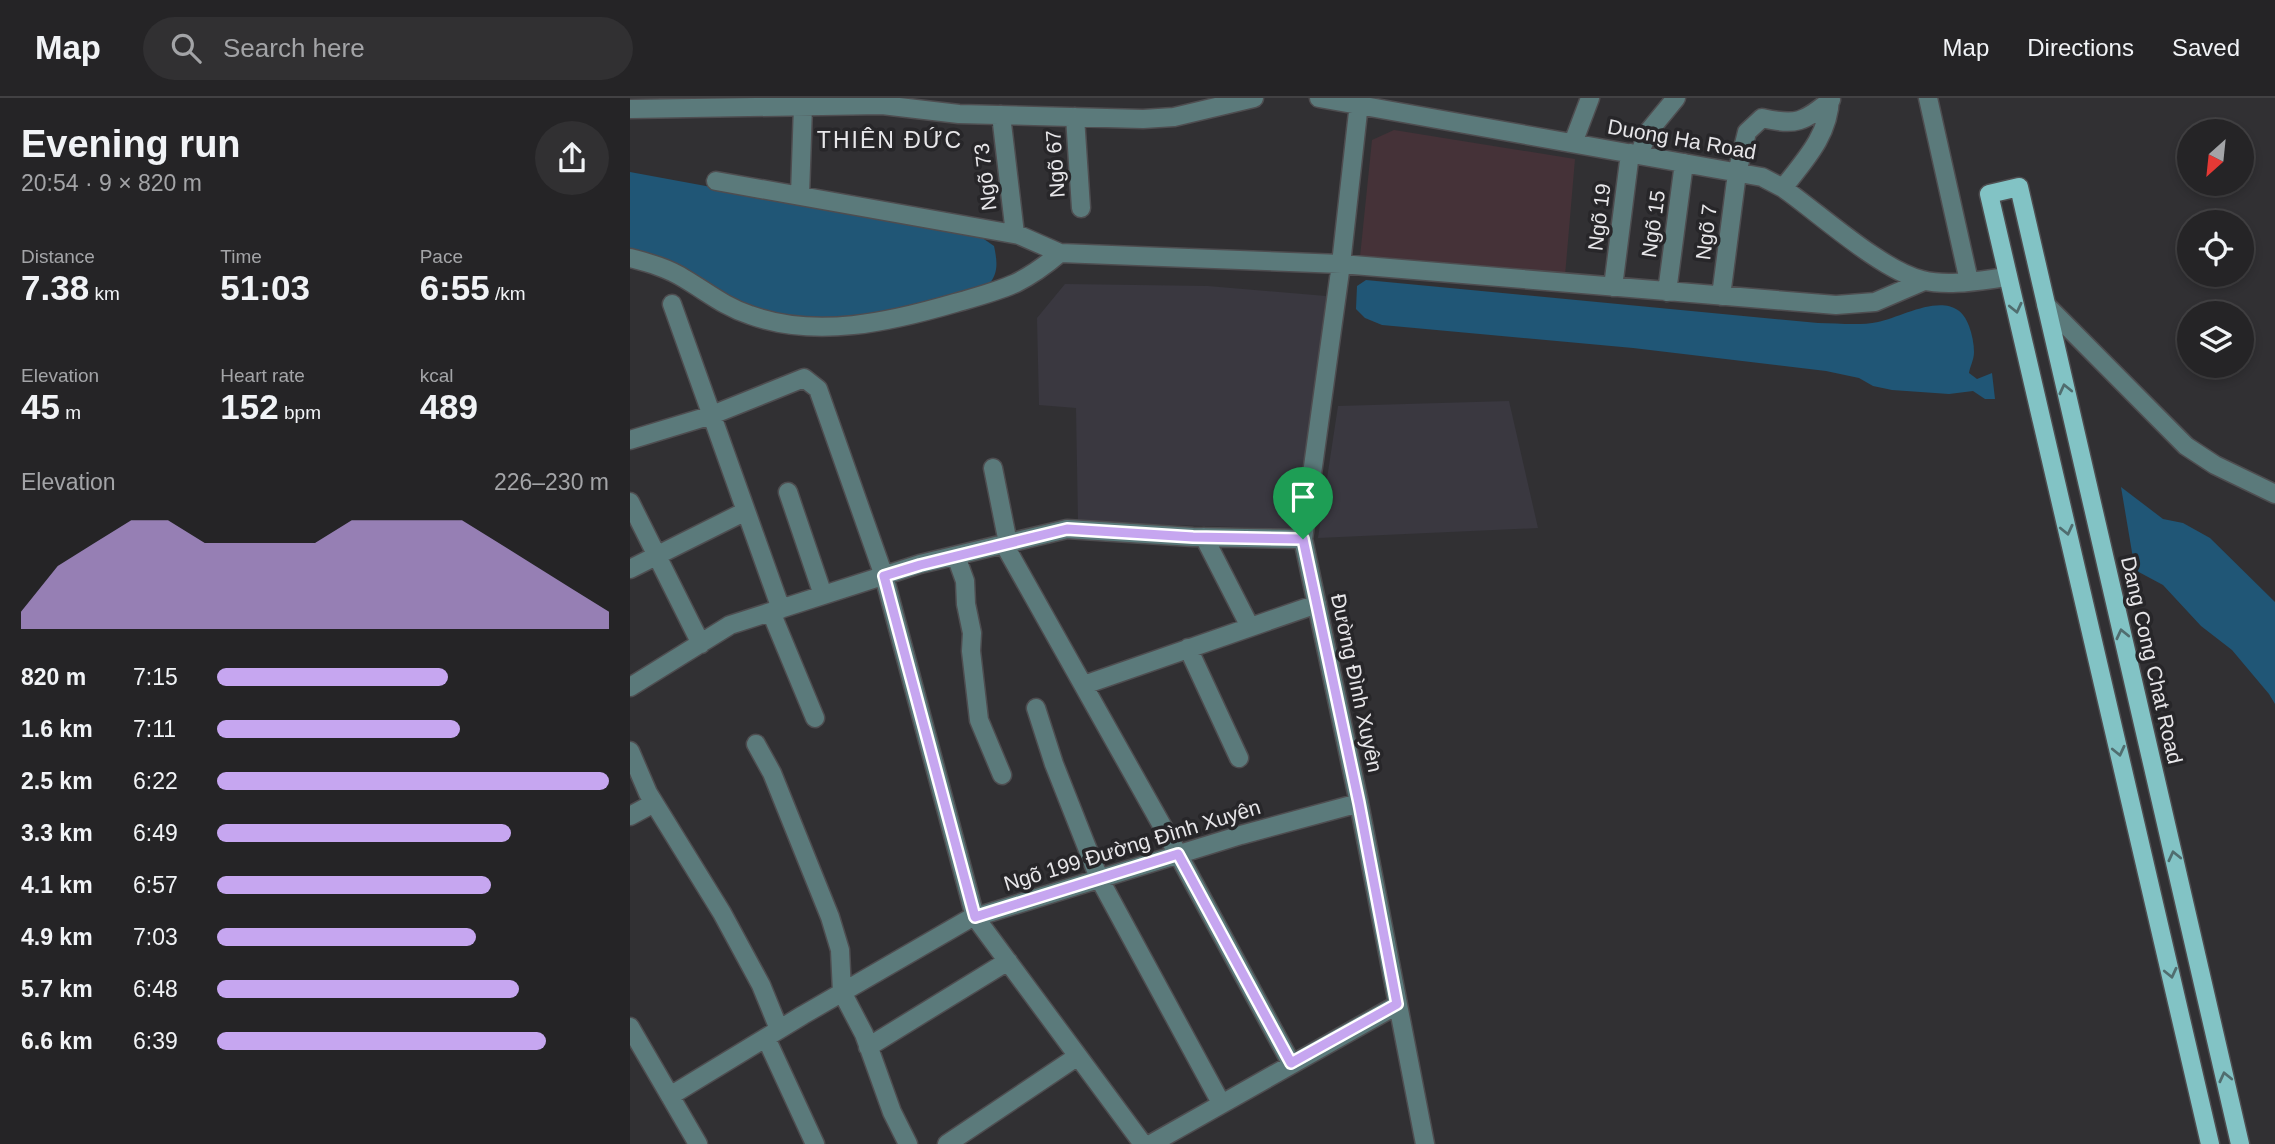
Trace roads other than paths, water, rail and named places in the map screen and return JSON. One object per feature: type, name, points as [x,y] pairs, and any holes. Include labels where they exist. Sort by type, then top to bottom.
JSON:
[{"type":"main road","name":"Dang Cong Chat Road","points":[[2008,277],[1989,194],[2019,187],[2240,1144]]},
{"type":"main road","points":[[2008,277],[2210,1144]]},
{"type":"main road","points":[[2042,422],[2072,417]]},
{"type":"street","points":[[630,109],[699,103],[768,102],[803,106],[882,105],[900,102],[959,114],[1143,119],[1174,117],[1232,101],[1254,98]]},
{"type":"street","name":"Duong Ha Road","points":[[1319,98],[1348,101],[1762,177],[1783,188],[1901,272],[1924,281],[1969,281],[2008,277]]},
{"type":"street","points":[[1573,143],[1590,98]]},
{"type":"street","name":"Ngõ 19","points":[[1613,287],[1634,154],[1676,98]]},
{"type":"street","points":[[1928,98],[1969,281]]},
{"type":"street","points":[[1783,188],[1821,137],[1827,124],[1830,99]]},
{"type":"street","name":"Ngõ 7","points":[[1721,296],[1737,173],[1747,132],[1762,118],[1783,123],[1806,120],[1830,99]]},
{"type":"street","name":"Đường Đình Xuyên","points":[[1348,101],[1341,264],[1303,539],[1359,803],[1424,1144]]},
{"type":"street","points":[[800,195],[803,106]]},
{"type":"street","name":"Ngõ 73","points":[[1001,115],[1015,234]]},
{"type":"street","name":"Ngõ 67","points":[[1075,117],[1081,208]]},
{"type":"street","name":"Ngõ 15","points":[[1667,292],[1684,163]]},
{"type":"street","points":[[716,181],[1015,234],[1060,253],[1341,264],[1803,303],[1875,302],[1892,297],[1924,281]]},
{"type":"street","points":[[630,258],[657,265],[684,278],[726,306],[752,316],[781,323],[817,326],[890,321],[988,294],[1040,270],[1060,253]]},
{"type":"street","points":[[672,304],[746,511],[776,610],[814,718]]},
{"type":"street","points":[[2046,305],[2186,446],[2215,465],[2275,494]]},
{"type":"street","points":[[630,440],[712,415],[804,378],[818,389],[884,576],[975,917],[1143,1144]]},
{"type":"street","points":[[993,468],[1006,544],[1291,1063]]},
{"type":"street","points":[[788,492],[823,596]]},
{"type":"street","points":[[630,502],[701,644]]},
{"type":"street","points":[[630,569],[746,511]]},
{"type":"street","points":[[630,687],[730,625],[884,576],[1067,529],[1204,537],[1303,539]]},
{"type":"street","points":[[1204,537],[1247,621]]},
{"type":"street","points":[[956,556],[965,581],[979,720],[1002,775]]},
{"type":"street","points":[[1084,685],[1317,604]]},
{"type":"street","points":[[1188,648],[1239,758]]},
{"type":"street","points":[[1036,708],[1054,764],[1098,878],[1221,1103]]},
{"type":"street","points":[[756,744],[772,773],[830,917],[840,950],[842,992],[864,1034],[892,1112],[908,1144]]},
{"type":"street","points":[[630,751],[654,803],[722,913],[761,985],[773,1034],[815,1144]]},
{"type":"street","points":[[630,816],[654,803]]},
{"type":"street","name":"Ngõ 199 Đường Đình Xuyên","points":[[670,1096],[842,992],[975,917],[1178,854],[1359,803]]},
{"type":"street","points":[[868,1047],[1008,961]]},
{"type":"street","points":[[1151,1144],[1397,1004]]},
{"type":"street","points":[[630,1027],[698,1144]]},
{"type":"street","points":[[947,1144],[1078,1056]]},
{"type":"water","points":[[630,172],[981,237],[994,246],[996,271],[989,284],[902,310],[841,318],[801,319],[745,307],[669,262],[630,251]]},
{"type":"water","points":[[1366,280],[1818,323],[1871,323],[1928,306],[1953,307],[1962,314],[1972,336],[1974,355],[1969,373],[1977,379],[1992,373],[1995,399],[1985,399],[1973,391],[1949,394],[1892,390],[1873,386],[1859,378],[1826,371],[1633,348],[1382,325],[1365,318],[1356,309],[1357,286]]},
{"type":"water","points":[[2121,487],[2163,519],[2183,523],[2210,538],[2275,602],[2275,704],[2232,650],[2201,626],[2163,585],[2135,570]]},
{"type":"district","name":"THIÊN ĐỨC","points":[[890,140]]}]
